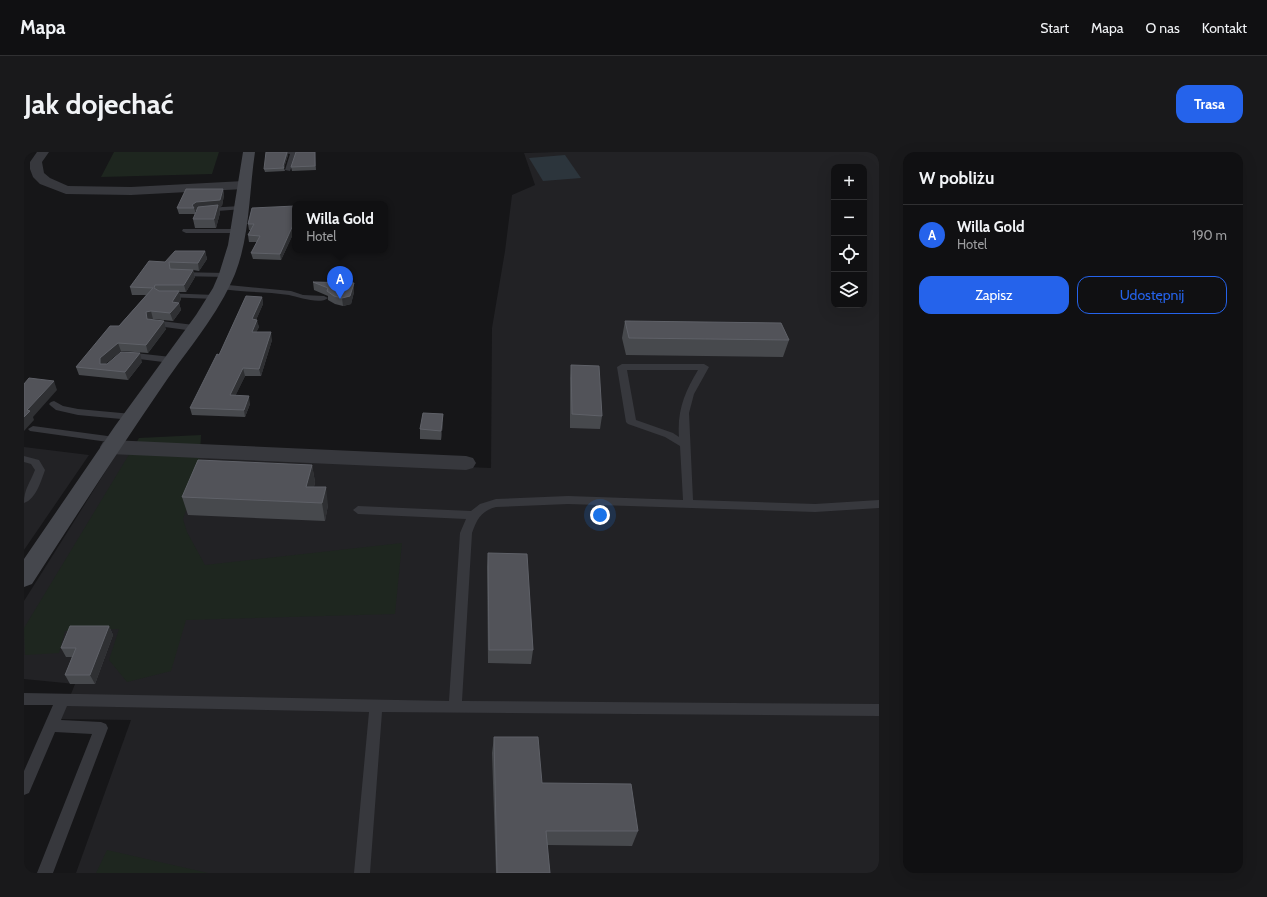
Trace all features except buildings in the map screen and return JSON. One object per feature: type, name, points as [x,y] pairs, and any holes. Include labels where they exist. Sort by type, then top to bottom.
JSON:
[{"type":"main road","points":[[24,578],[221,286],[238,231],[249,152]]},
{"type":"street","points":[[43,152],[36,162],[38,174],[45,181],[66,190],[131,191],[244,185]]},
{"type":"street","points":[[113,444],[466,463]]},
{"type":"lane","points":[[282,152],[294,152],[288,170]]},
{"type":"lane","points":[[198,212],[241,208]]},
{"type":"lane","points":[[186,231],[238,231]]},
{"type":"lane","points":[[175,274],[243,290],[292,293],[302,296],[324,298]]},
{"type":"lane","points":[[162,295],[221,286]]},
{"type":"lane","points":[[153,323],[194,328]]},
{"type":"lane","points":[[116,360],[121,355],[171,360]]},
{"type":"lane","points":[[685,445],[669,435],[631,422],[622,367],[704,367],[686,402],[683,422],[685,445],[688,503]]},
{"type":"lane","points":[[54,404],[57,408],[69,411],[132,417]]},
{"type":"lane","points":[[33,429],[113,444]]},
{"type":"lane","points":[[24,459],[35,462],[40,470],[34,486],[24,499]]},
{"type":"lane","points":[[455,707],[466,533],[472,516],[476,510],[484,506],[510,502],[568,500],[815,508],[879,504]]},
{"type":"lane","points":[[358,510],[472,516]]},
{"type":"lane","points":[[24,700],[455,707],[879,710]]},
{"type":"lane","points":[[24,788],[62,701]]},
{"type":"lane","points":[[362,873],[376,706]]},
{"type":"lane","points":[[46,873],[101,728],[51,726]]},
{"type":"shaded area","points":[[114,152],[219,152],[212,174],[101,177]]},
{"type":"shaded area","points":[[879,152],[879,873],[76,873],[131,720],[61,719],[75,684],[24,679],[24,601],[117,453],[491,468],[492,328],[505,251],[512,195],[535,185],[524,153]]},
{"type":"shaded area","points":[[565,155],[581,178],[543,181],[529,158]]},
{"type":"shaded area","points":[[201,435],[199,473],[183,519],[187,532],[205,565],[402,543],[395,614],[186,620],[171,671],[127,682],[109,660],[119,629],[65,631],[59,653],[25,655],[24,628],[139,438]]},
{"type":"shaded area","points":[[24,447],[89,455],[24,550]]},
{"type":"shaded area","points":[[107,850],[208,873],[96,873]]},
{"type":"place","name":"Willa Gold","points":[[340,299]]}]
